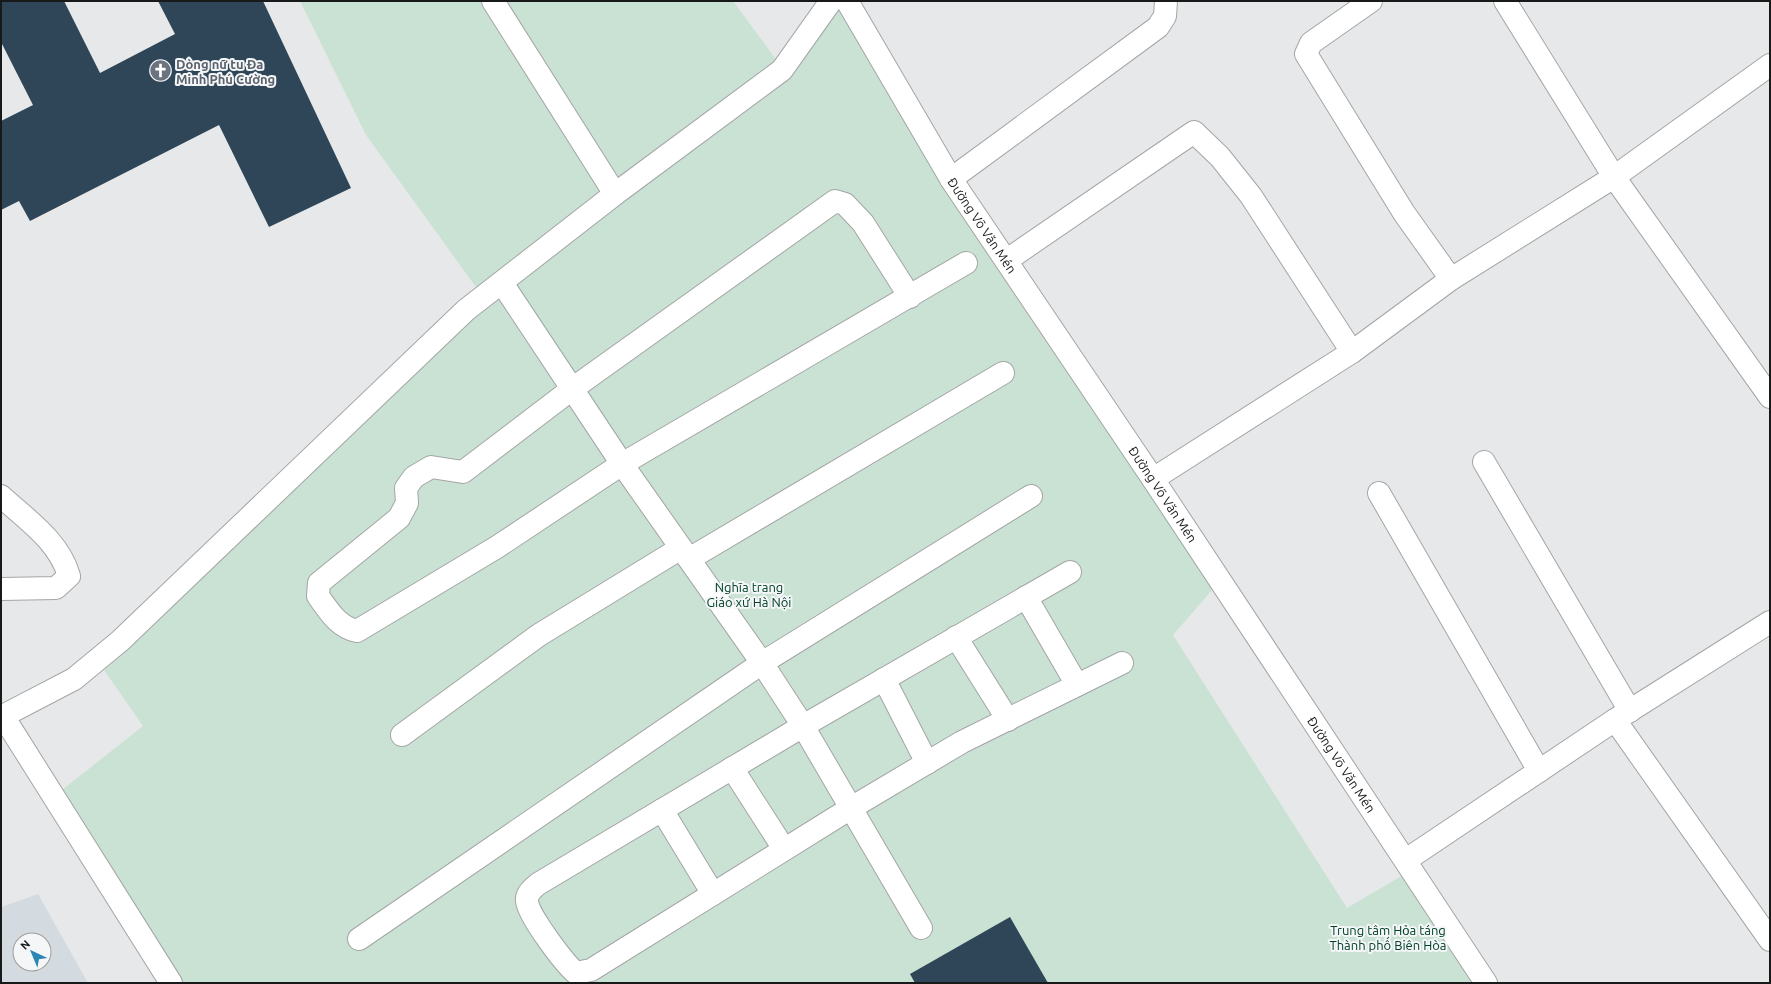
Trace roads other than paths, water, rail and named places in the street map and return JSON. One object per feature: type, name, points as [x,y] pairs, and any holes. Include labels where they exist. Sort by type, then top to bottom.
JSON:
[{"type":"street","points":[[493,1],[615,194]]},
{"type":"street","points":[[171,983],[2,717],[74,679],[120,641],[466,310],[615,194],[782,70],[830,1]]},
{"type":"street","name":"Đường Võ Văn Mén","points":[[847,1],[951,179],[1007,260],[1153,479],[1486,983]]},
{"type":"street","points":[[951,179],[1158,27],[1166,16],[1166,1]]},
{"type":"street","points":[[1371,1],[1311,43],[1306,54],[1404,213],[1451,280]]},
{"type":"street","points":[[1505,1],[1614,177],[1770,398]]},
{"type":"street","points":[[1153,479],[1352,352],[1451,280],[1614,177],[1770,66]]},
{"type":"street","points":[[1007,260],[1194,132],[1220,157],[1251,196],[1352,352]]},
{"type":"street","points":[[910,297],[863,223],[846,204],[835,201],[572,389],[463,472],[431,467],[414,477],[406,488],[407,503],[399,518],[319,583],[318,596],[336,620],[346,629],[357,631],[497,547],[622,464],[910,297],[966,263]]},
{"type":"street","points":[[502,283],[622,464],[762,663],[803,726],[921,928]]},
{"type":"street","points":[[402,735],[539,635],[1003,373]]},
{"type":"street","points":[[1484,462],[1623,716],[1770,940]]},
{"type":"street","points":[[1379,493],[1539,771]]},
{"type":"street","points":[[1,496],[45,536],[66,564],[69,576],[56,588],[1,589]]},
{"type":"street","points":[[359,938],[762,663],[1031,496]]},
{"type":"street","points":[[1070,572],[803,726],[538,884],[528,894],[526,901],[530,911],[567,965],[576,973],[590,970],[784,849],[962,742],[1122,663]]},
{"type":"street","points":[[1026,597],[1077,685]]},
{"type":"street","points":[[1406,860],[1623,716],[1767,629]]},
{"type":"street","points":[[956,637],[1008,720]]},
{"type":"street","points":[[884,679],[927,763]]},
{"type":"street","points":[[732,768],[784,849]]},
{"type":"street","points":[[662,810],[713,894]]},
{"type":"place","name":"Dòng nữ tu Đa Minh Phú Cường","points":[[161,71]]},
{"type":"park label","name":"Nghĩa trang Giáo xứ Hà Nội","points":[[749,594]]},
{"type":"park label","name":"Trung tâm Hỏa táng Thành phố Biên Hòa","points":[[1388,938]]}]
